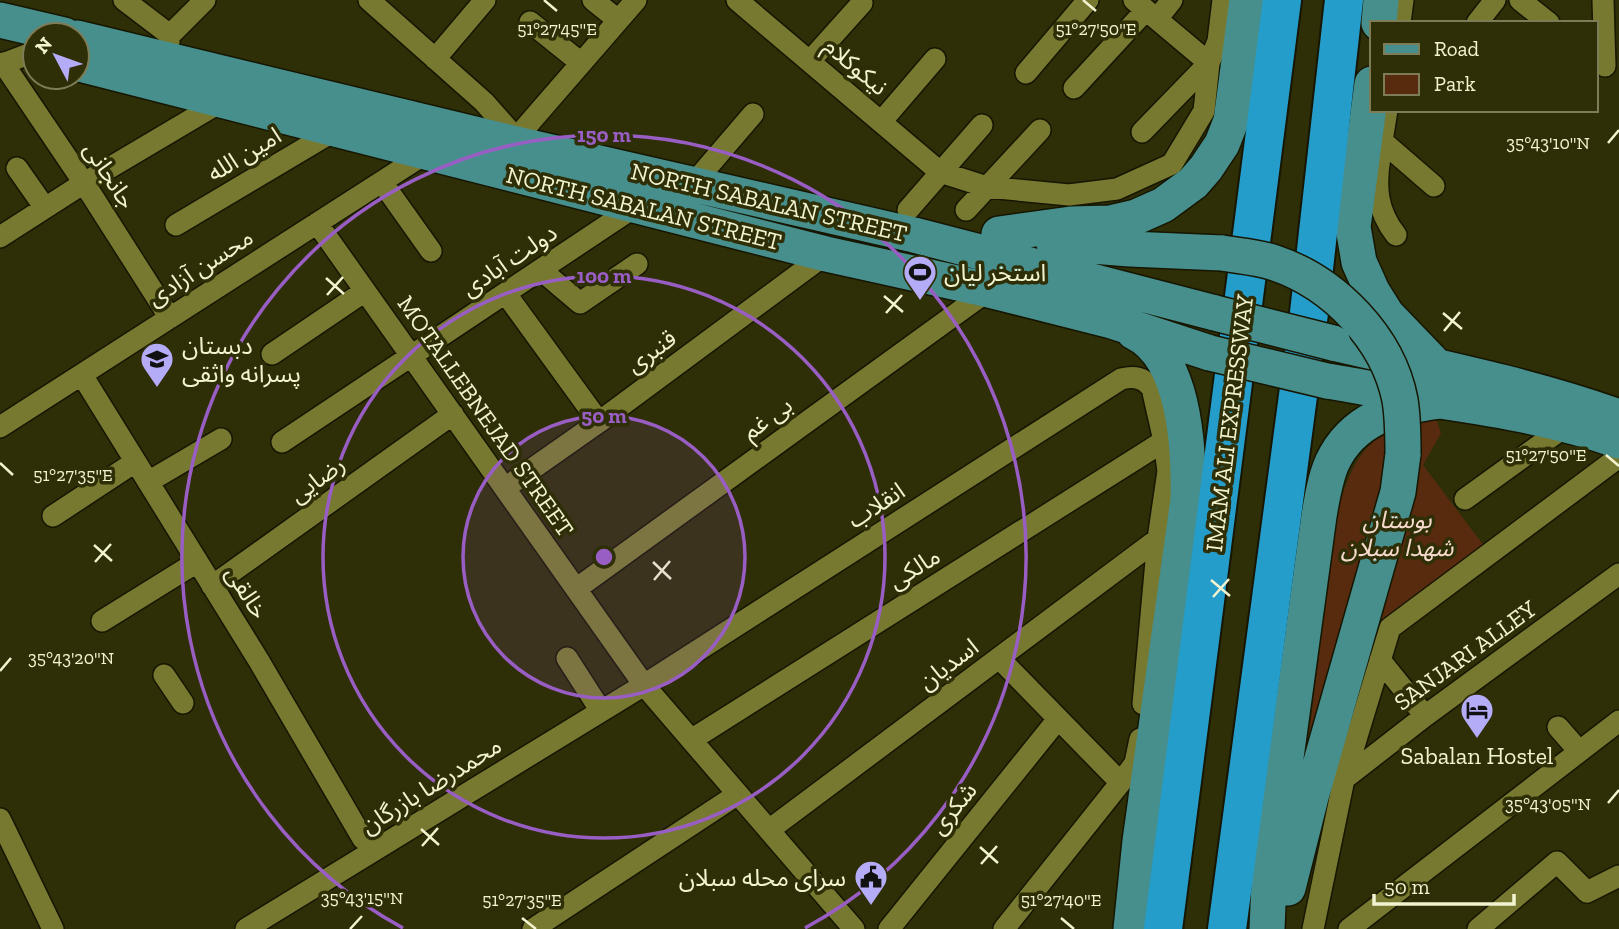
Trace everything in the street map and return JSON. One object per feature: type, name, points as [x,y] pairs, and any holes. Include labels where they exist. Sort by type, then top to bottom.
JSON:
[{"type":"highway","name":"IMAM ALI EXPRESSWAY","points":[[1163,929],[1282,0]]},
{"type":"highway","points":[[1227,929],[1309,313],[1344,0]]},
{"type":"main road","points":[[999,234],[1070,224],[1110,223],[1136,217],[1163,205],[1193,183],[1222,144],[1231,121],[1247,0]]},
{"type":"main road","points":[[1379,21],[1381,0]]},
{"type":"main road","points":[[0,20],[21,25]]},
{"type":"main road","name":"NORTH SABALAN STREET","points":[[91,40],[168,48],[636,206],[826,254],[989,289],[1112,321],[1210,354],[1327,381],[1438,384]]},
{"type":"main road","name":"NORTH SABALAN STREET","points":[[91,67],[339,128],[434,139],[512,143],[693,184],[911,222],[1215,313],[1333,343],[1438,384]]},
{"type":"main road","points":[[1370,99],[1353,227],[1359,261],[1387,316],[1438,384],[1483,406],[1619,441]]},
{"type":"main road","points":[[911,222],[1070,246],[1222,253],[1274,262],[1305,277],[1352,313],[1378,345],[1391,371],[1399,398],[1404,454],[1398,492],[1311,797],[1278,929]]},
{"type":"main road","points":[[1112,321],[1139,334],[1157,351],[1171,371],[1189,453],[1188,500],[1139,849],[1131,929]]},
{"type":"main road","points":[[1267,929],[1269,882],[1319,516],[1332,463],[1346,442],[1386,411],[1438,384],[1589,406],[1619,417]]},
{"type":"street","points":[[124,0],[168,48],[205,0]]},
{"type":"street","points":[[435,59],[485,0]]},
{"type":"street","points":[[593,0],[618,20]]},
{"type":"street","points":[[512,143],[636,0]]},
{"type":"street","points":[[1026,73],[1088,0]]},
{"type":"street","points":[[1074,88],[1145,10],[1172,0]]},
{"type":"street","points":[[940,172],[987,187],[1069,195],[1117,189],[1172,163],[1204,111],[1209,64],[1218,41],[1223,0]]},
{"type":"street","points":[[1400,21],[1403,0]]},
{"type":"street","points":[[1479,21],[1495,0]]},
{"type":"street","points":[[1520,0],[1546,21]]},
{"type":"street","points":[[1603,0],[1607,67]]},
{"type":"street","points":[[810,61],[862,3]]},
{"type":"street","points":[[381,4],[435,59],[484,102],[507,128],[512,143]]},
{"type":"street","name":"نیکوکلام","points":[[751,4],[810,61],[940,172]]},
{"type":"street","points":[[1145,10],[1209,64]]},
{"type":"street","points":[[530,22],[581,63]]},
{"type":"street","name":"جانجانی","points":[[14,55],[84,183],[170,318]]},
{"type":"street","points":[[881,122],[934,59]]},
{"type":"street","points":[[1142,132],[1209,64]]},
{"type":"street","points":[[0,237],[223,100]]},
{"type":"street","points":[[1387,112],[1376,180],[1378,200],[1386,223],[1396,235]]},
{"type":"street","points":[[693,184],[752,114]]},
{"type":"street","points":[[911,222],[940,172],[982,125]]},
{"type":"street","name":"امین الله","points":[[176,225],[339,128]]},
{"type":"street","points":[[966,210],[1040,130]]},
{"type":"street","name":"محسن آزادی","points":[[0,427],[382,182],[434,139]]},
{"type":"street","points":[[1382,141],[1434,186]]},
{"type":"street","points":[[17,168],[45,208]]},
{"type":"street","points":[[382,182],[431,251]]},
{"type":"street","name":"دولت آبادی","points":[[282,442],[636,206]]},
{"type":"street","name":"MOTALLEBNEJAD STREET","points":[[317,223],[644,685],[854,929]]},
{"type":"street","name":"قنبری","points":[[505,488],[826,254]]},
{"type":"street","points":[[541,270],[580,303],[637,264]]},
{"type":"street","name":"بی غم","points":[[576,589],[989,289]]},
{"type":"street","points":[[271,354],[365,291]]},
{"type":"street","points":[[506,294],[599,422]]},
{"type":"street","name":"خالقی","points":[[82,374],[363,839]]},
{"type":"street","name":"انقلاب","points":[[644,685],[1121,379],[1132,376],[1139,378],[1152,388],[1164,441]]},
{"type":"street","name":"رضایی","points":[[212,586],[453,414]]},
{"type":"street","points":[[1465,499],[1566,426]]},
{"type":"street","points":[[148,482],[221,439]]},
{"type":"street","points":[[1004,929],[1135,763],[1139,751],[1158,539],[1168,471],[1164,441]]},
{"type":"street","name":"مالکی","points":[[691,740],[1164,441]]},
{"type":"street","points":[[1313,929],[1344,779],[1390,628],[1619,457]]},
{"type":"street","points":[[53,516],[135,462]]},
{"type":"street","name":"اسدیان","points":[[769,830],[1158,539]]},
{"type":"street","points":[[102,621],[197,562]]},
{"type":"street","name":"SANJARI ALLEY","points":[[1344,779],[1425,716],[1619,575]]},
{"type":"street","points":[[567,658],[601,712]]},
{"type":"street","points":[[999,658],[1120,782]]},
{"type":"street","points":[[1380,660],[1425,716]]},
{"type":"street","points":[[164,675],[183,703]]},
{"type":"street","name":"محمدرضا بازرگان","points":[[246,929],[644,685]]},
{"type":"street","name":"شکری","points":[[890,929],[1058,719]]},
{"type":"street","points":[[1349,929],[1619,721]]},
{"type":"street","points":[[1558,727],[1578,750]]},
{"type":"street","points":[[533,929],[738,794]]},
{"type":"street","points":[[0,818],[51,928]]},
{"type":"street","points":[[1478,929],[1557,862],[1587,892],[1619,876]]},
{"type":"green space","name":"بوستان شهدا سبلان","points":[[1423,421],[1437,421],[1441,433],[1423,465],[1484,546],[1338,659],[1303,776],[1325,584],[1336,518],[1345,488],[1356,463],[1370,445],[1388,433]]},
{"type":"place","name":"استخر لیان","points":[[920,302]]},
{"type":"place","name":"دبستان پسرانه واثقی","points":[[157,389]]},
{"type":"place","name":"Sabalan Hostel","points":[[1477,740]]},
{"type":"place","name":"سرای محله سبلان","points":[[871,907]]}]
